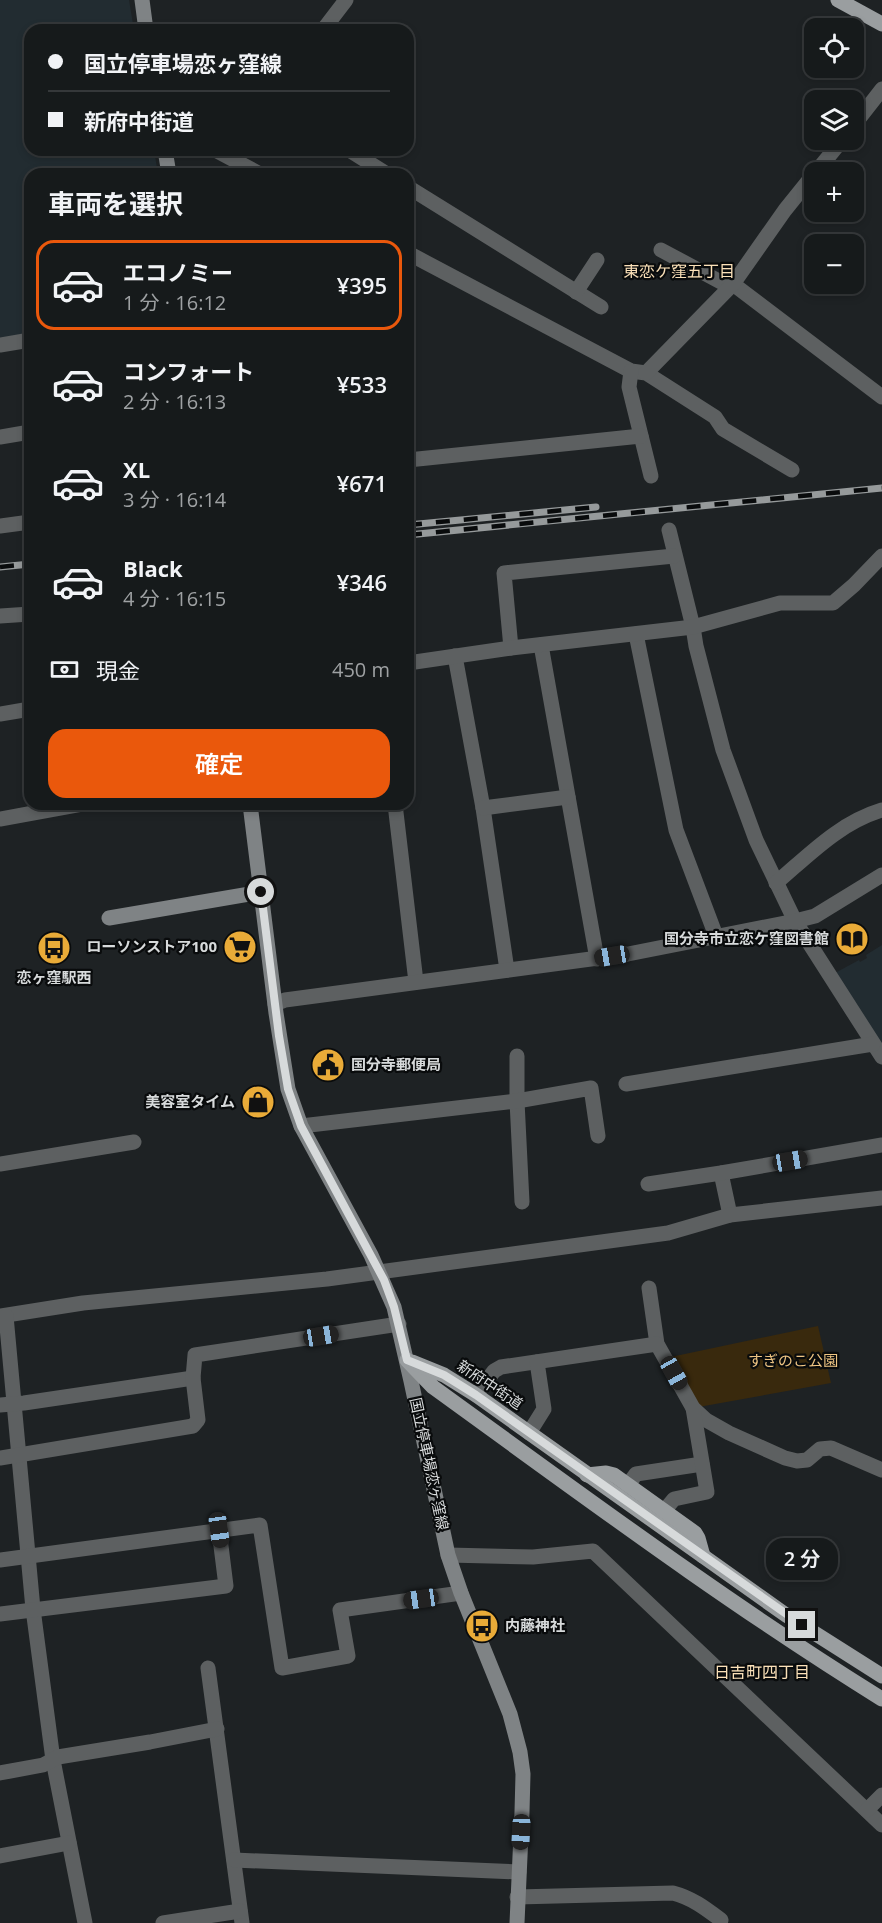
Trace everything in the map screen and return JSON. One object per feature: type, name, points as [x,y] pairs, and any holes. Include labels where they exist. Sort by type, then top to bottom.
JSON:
[{"type":"main road","points":[[142,0],[145,24]]},
{"type":"main road","points":[[838,0],[882,24]]},
{"type":"main road","name":"国立停車場恋ヶ窪線","points":[[251,810],[285,1074],[301,1126],[379,1271],[399,1324],[448,1555],[510,1714],[520,1752],[523,1774],[517,1923]]},
{"type":"main road","points":[[109,918],[261,892]]},
{"type":"main road","points":[[407,1360],[433,1387],[665,1554],[765,1624],[882,1699]]},
{"type":"main road","name":"新府中街道","points":[[407,1360],[444,1375],[476,1395],[805,1628],[882,1676]]},
{"type":"main road","points":[[587,1474],[614,1475],[695,1533],[703,1556]]},
{"type":"street","points":[[328,24],[346,0]]},
{"type":"street","points":[[864,112],[882,89]]},
{"type":"street","points":[[824,162],[834,150]]},
{"type":"street","points":[[231,156],[250,168]]},
{"type":"street","points":[[358,156],[378,168]]},
{"type":"street","points":[[651,476],[630,387],[638,372],[731,285],[804,187]]},
{"type":"street","points":[[414,191],[601,307]]},
{"type":"street","points":[[661,250],[731,285],[882,397]]},
{"type":"street","points":[[414,256],[638,372],[715,417],[723,429],[792,470]]},
{"type":"street","points":[[576,292],[597,260]]},
{"type":"street","points":[[0,345],[24,341]]},
{"type":"street","points":[[0,437],[24,433]]},
{"type":"street","points":[[414,459],[641,435]]},
{"type":"street","points":[[0,526],[24,523]]},
{"type":"street","points":[[669,530],[723,750],[756,840],[795,921],[882,1057]]},
{"type":"street","points":[[511,648],[504,573],[674,556]]},
{"type":"street","points":[[414,662],[511,648],[693,627],[780,603],[833,603],[882,556]]},
{"type":"street","points":[[0,616],[24,614]]},
{"type":"street","points":[[636,634],[676,830],[716,936]]},
{"type":"street","points":[[541,645],[597,959]]},
{"type":"street","points":[[455,656],[483,808],[507,970]]},
{"type":"street","points":[[0,714],[24,710]]},
{"type":"street","points":[[483,808],[568,797]]},
{"type":"street","points":[[0,819],[49,810]]},
{"type":"street","points":[[396,810],[416,982]]},
{"type":"street","points":[[776,883],[832,835],[864,816],[882,810]]},
{"type":"street","points":[[275,1004],[285,1000],[597,959],[795,921],[815,916],[882,875]]},
{"type":"street","points":[[626,1084],[873,1044]]},
{"type":"street","points":[[517,1056],[522,1202]]},
{"type":"street","points":[[301,1126],[517,1101],[591,1088],[598,1136]]},
{"type":"street","points":[[0,1164],[134,1142]]},
{"type":"street","points":[[648,1184],[882,1145]]},
{"type":"street","points":[[721,1173],[730,1215]]},
{"type":"street","points":[[85,1923],[53,1760],[33,1609],[20,1455],[8,1404],[3,1316],[83,1303],[277,1285],[668,1233],[730,1215],[882,1198]]},
{"type":"street","points":[[649,1288],[657,1344],[693,1408],[707,1492],[674,1499],[664,1511]]},
{"type":"street","points":[[0,1458],[193,1426],[198,1420],[193,1377],[195,1355],[399,1324]]},
{"type":"street","points":[[476,1395],[495,1371],[501,1367],[657,1344]]},
{"type":"street","points":[[528,1433],[544,1409],[537,1362]]},
{"type":"street","points":[[8,1404],[193,1377]]},
{"type":"street","points":[[693,1408],[718,1428],[784,1458],[797,1461],[807,1460],[820,1449],[831,1448],[882,1470]]},
{"type":"street","points":[[628,1485],[636,1474],[702,1464]]},
{"type":"street","points":[[0,1560],[260,1525],[282,1668],[348,1656],[340,1610],[461,1593]]},
{"type":"street","points":[[0,1614],[226,1586],[219,1530]]},
{"type":"street","points":[[448,1555],[533,1557],[593,1551],[882,1825]]},
{"type":"street","points":[[163,1923],[241,1917],[208,1668]]},
{"type":"street","points":[[0,1773],[43,1765],[58,1757],[217,1729]]},
{"type":"street","points":[[867,1810],[882,1796]]},
{"type":"street","points":[[0,1856],[69,1843]]},
{"type":"street","points":[[234,1860],[519,1872]]},
{"type":"street","points":[[517,1898],[673,1893],[700,1904],[721,1920]]},
{"type":"shaded area","points":[[0,0],[129,0],[133,24],[24,24],[24,156],[155,156],[157,168],[24,168],[24,334],[0,338]]},
{"type":"shaded area","points":[[882,945],[882,1044],[835,973],[867,958],[866,955]]},
{"type":"green space","name":"すぎのこ公園","points":[[818,1326],[831,1383],[693,1408],[666,1358]]},
{"type":"railway","points":[[414,534],[882,488]]},
{"type":"railway","points":[[414,524],[596,507]]},
{"type":"railway","points":[[0,567],[24,565]]},
{"type":"place","name":"国分寺市立恋ケ窪図書館","points":[[852,939]]},
{"type":"place","name":"ローソンストア100","points":[[240,947]]},
{"type":"place","name":"恋ヶ窪駅西","points":[[54,948]]},
{"type":"place","name":"国分寺郵便局","points":[[328,1065]]},
{"type":"place","name":"美容室タイム","points":[[258,1102]]},
{"type":"place","name":"内藤神社","points":[[482,1626]]},
{"type":"district","name":"東恋ケ窪五丁目","points":[[679,271]]},
{"type":"district","name":"日吉町四丁目","points":[[762,1672]]},
{"type":"route","points":[[261,892],[288,1089],[301,1126],[384,1280],[399,1324],[407,1360],[444,1375],[476,1395],[802,1625]]}]
